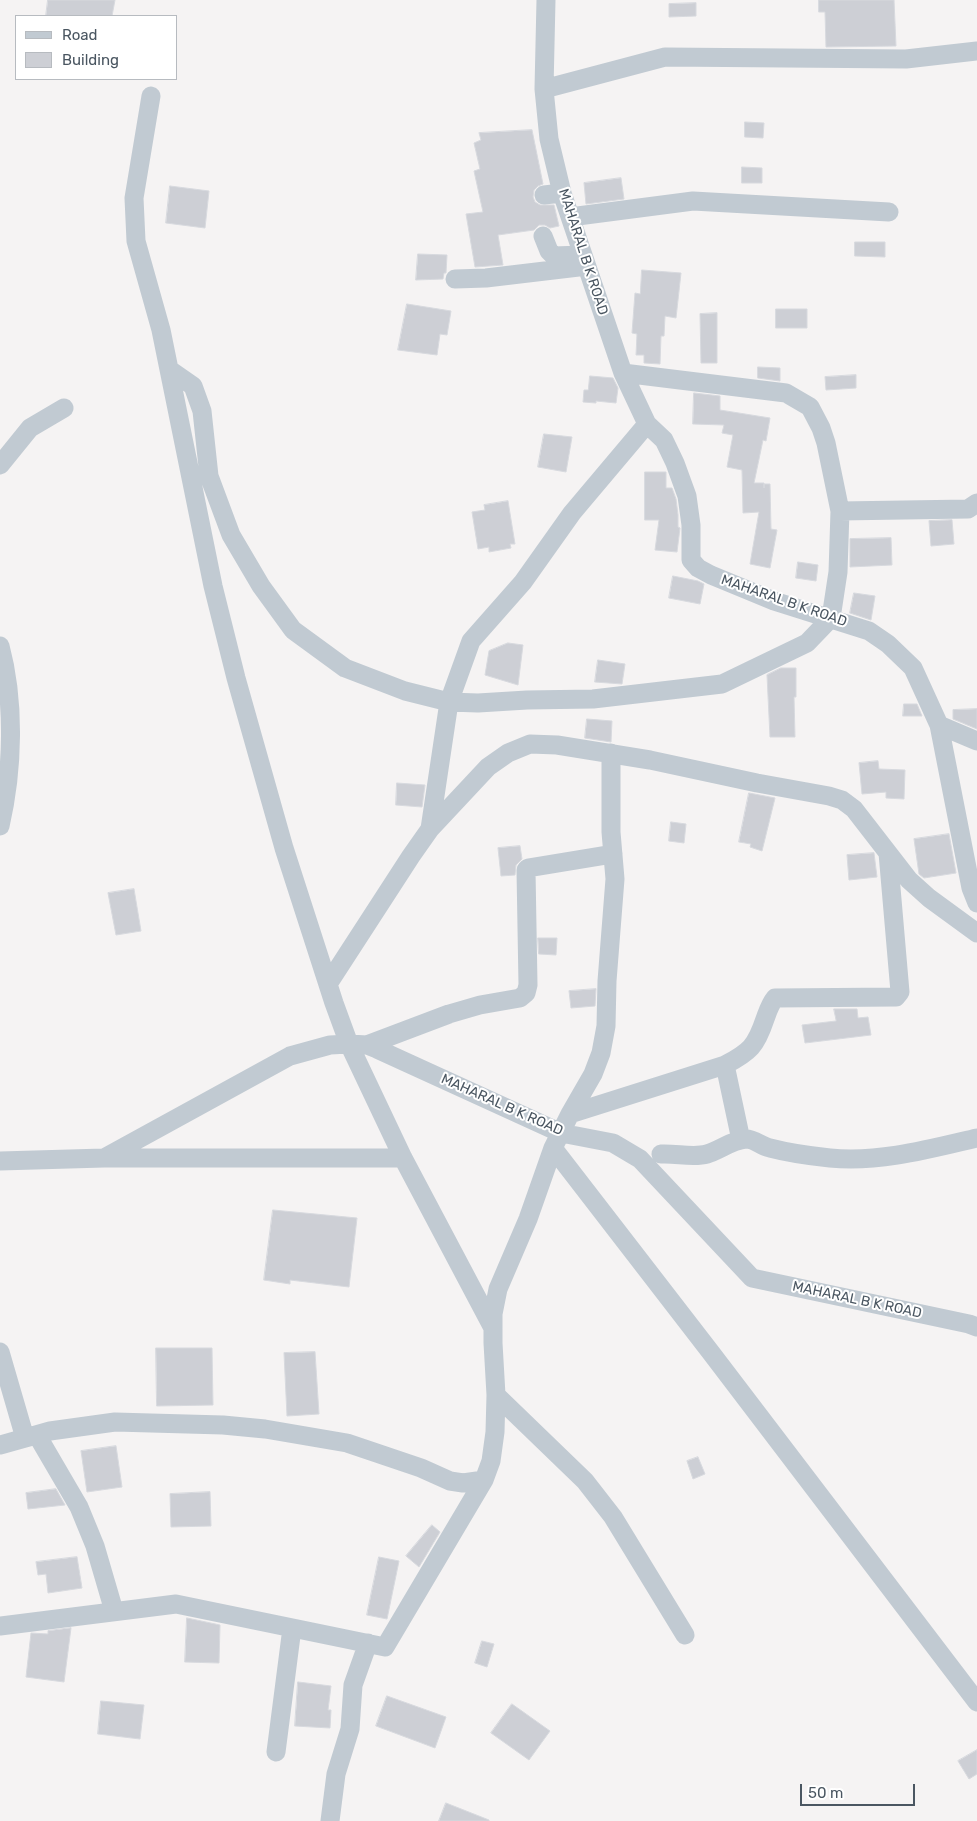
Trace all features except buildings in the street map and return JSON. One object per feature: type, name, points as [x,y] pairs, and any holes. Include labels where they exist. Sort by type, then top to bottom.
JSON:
[{"type":"street","name":"MAHARAL B K ROAD","points":[[546,0],[544,89],[553,194],[570,217],[623,373],[647,424],[664,440],[675,463],[687,496],[691,525],[691,560],[698,568],[774,601],[869,631],[888,644],[912,668],[939,725],[971,888],[977,904]]},
{"type":"street","points":[[544,89],[665,57],[906,58],[977,51]]},
{"type":"street","points":[[150,96],[134,198],[136,241],[161,330],[213,586],[234,669],[284,848],[328,984],[358,1045],[403,1158],[493,1329]]},
{"type":"street","points":[[570,217],[693,201],[888,212]]},
{"type":"street","points":[[543,236],[549,251],[554,256],[585,260]]},
{"type":"street","points":[[455,279],[486,278],[585,260]]},
{"type":"street","points":[[170,370],[193,386],[202,411],[209,476],[231,535],[261,586],[293,630],[345,668],[405,691],[449,702],[478,704],[526,700],[593,699],[722,684],[807,643],[831,618],[838,572],[840,512],[826,443],[810,407],[786,393],[623,373]]},
{"type":"street","points":[[0,465],[30,428],[64,408]]},
{"type":"street","points":[[430,829],[449,702],[472,641],[523,582],[572,513],[647,424]]},
{"type":"street","points":[[840,512],[968,509],[977,504]]},
{"type":"street","points":[[0,646],[7,672],[11,753],[7,796],[0,826]]},
{"type":"street","points":[[939,725],[977,741]]},
{"type":"street","points":[[328,984],[430,829],[488,767],[508,753],[530,744],[557,745],[650,760],[842,800],[854,809],[908,880],[977,933]]},
{"type":"street","points":[[0,1626],[176,1604],[385,1647],[484,1480],[491,1461],[495,1432],[496,1395],[493,1329],[498,1289],[528,1219],[557,1141],[593,1074],[601,1053],[606,1026],[614,879],[611,832],[611,754]]},
{"type":"street","points":[[570,1114],[725,1065],[743,1056],[758,1039],[771,1003],[775,998],[891,998],[898,995],[900,992],[888,853]]},
{"type":"street","points":[[104,1158],[290,1056],[330,1045],[358,1045],[480,1005],[520,998],[526,993],[528,985],[526,870],[528,868],[613,854]]},
{"type":"street","name":"MAHARAL B K ROAD","points":[[358,1045],[557,1141],[613,1143],[640,1159],[752,1278],[977,1327]]},
{"type":"street","points":[[725,1065],[741,1140]]},
{"type":"street","points":[[661,1154],[706,1154],[741,1140],[753,1140],[762,1146],[776,1150],[832,1158],[855,1158],[890,1156],[977,1138]]},
{"type":"street","points":[[557,1141],[712,1354],[977,1702]]},
{"type":"street","points":[[0,1161],[104,1158],[403,1158]]},
{"type":"street","points":[[0,1352],[31,1437],[79,1507],[95,1546],[114,1611]]},
{"type":"street","points":[[496,1395],[585,1481],[613,1517],[685,1635]]},
{"type":"street","points":[[0,1445],[50,1431],[115,1422],[223,1425],[265,1429],[347,1443],[421,1468],[450,1481],[463,1483],[484,1480]]},
{"type":"street","points":[[276,1752],[292,1628]]},
{"type":"street","points":[[330,1821],[336,1774],[350,1729],[353,1685],[368,1643]]}]
